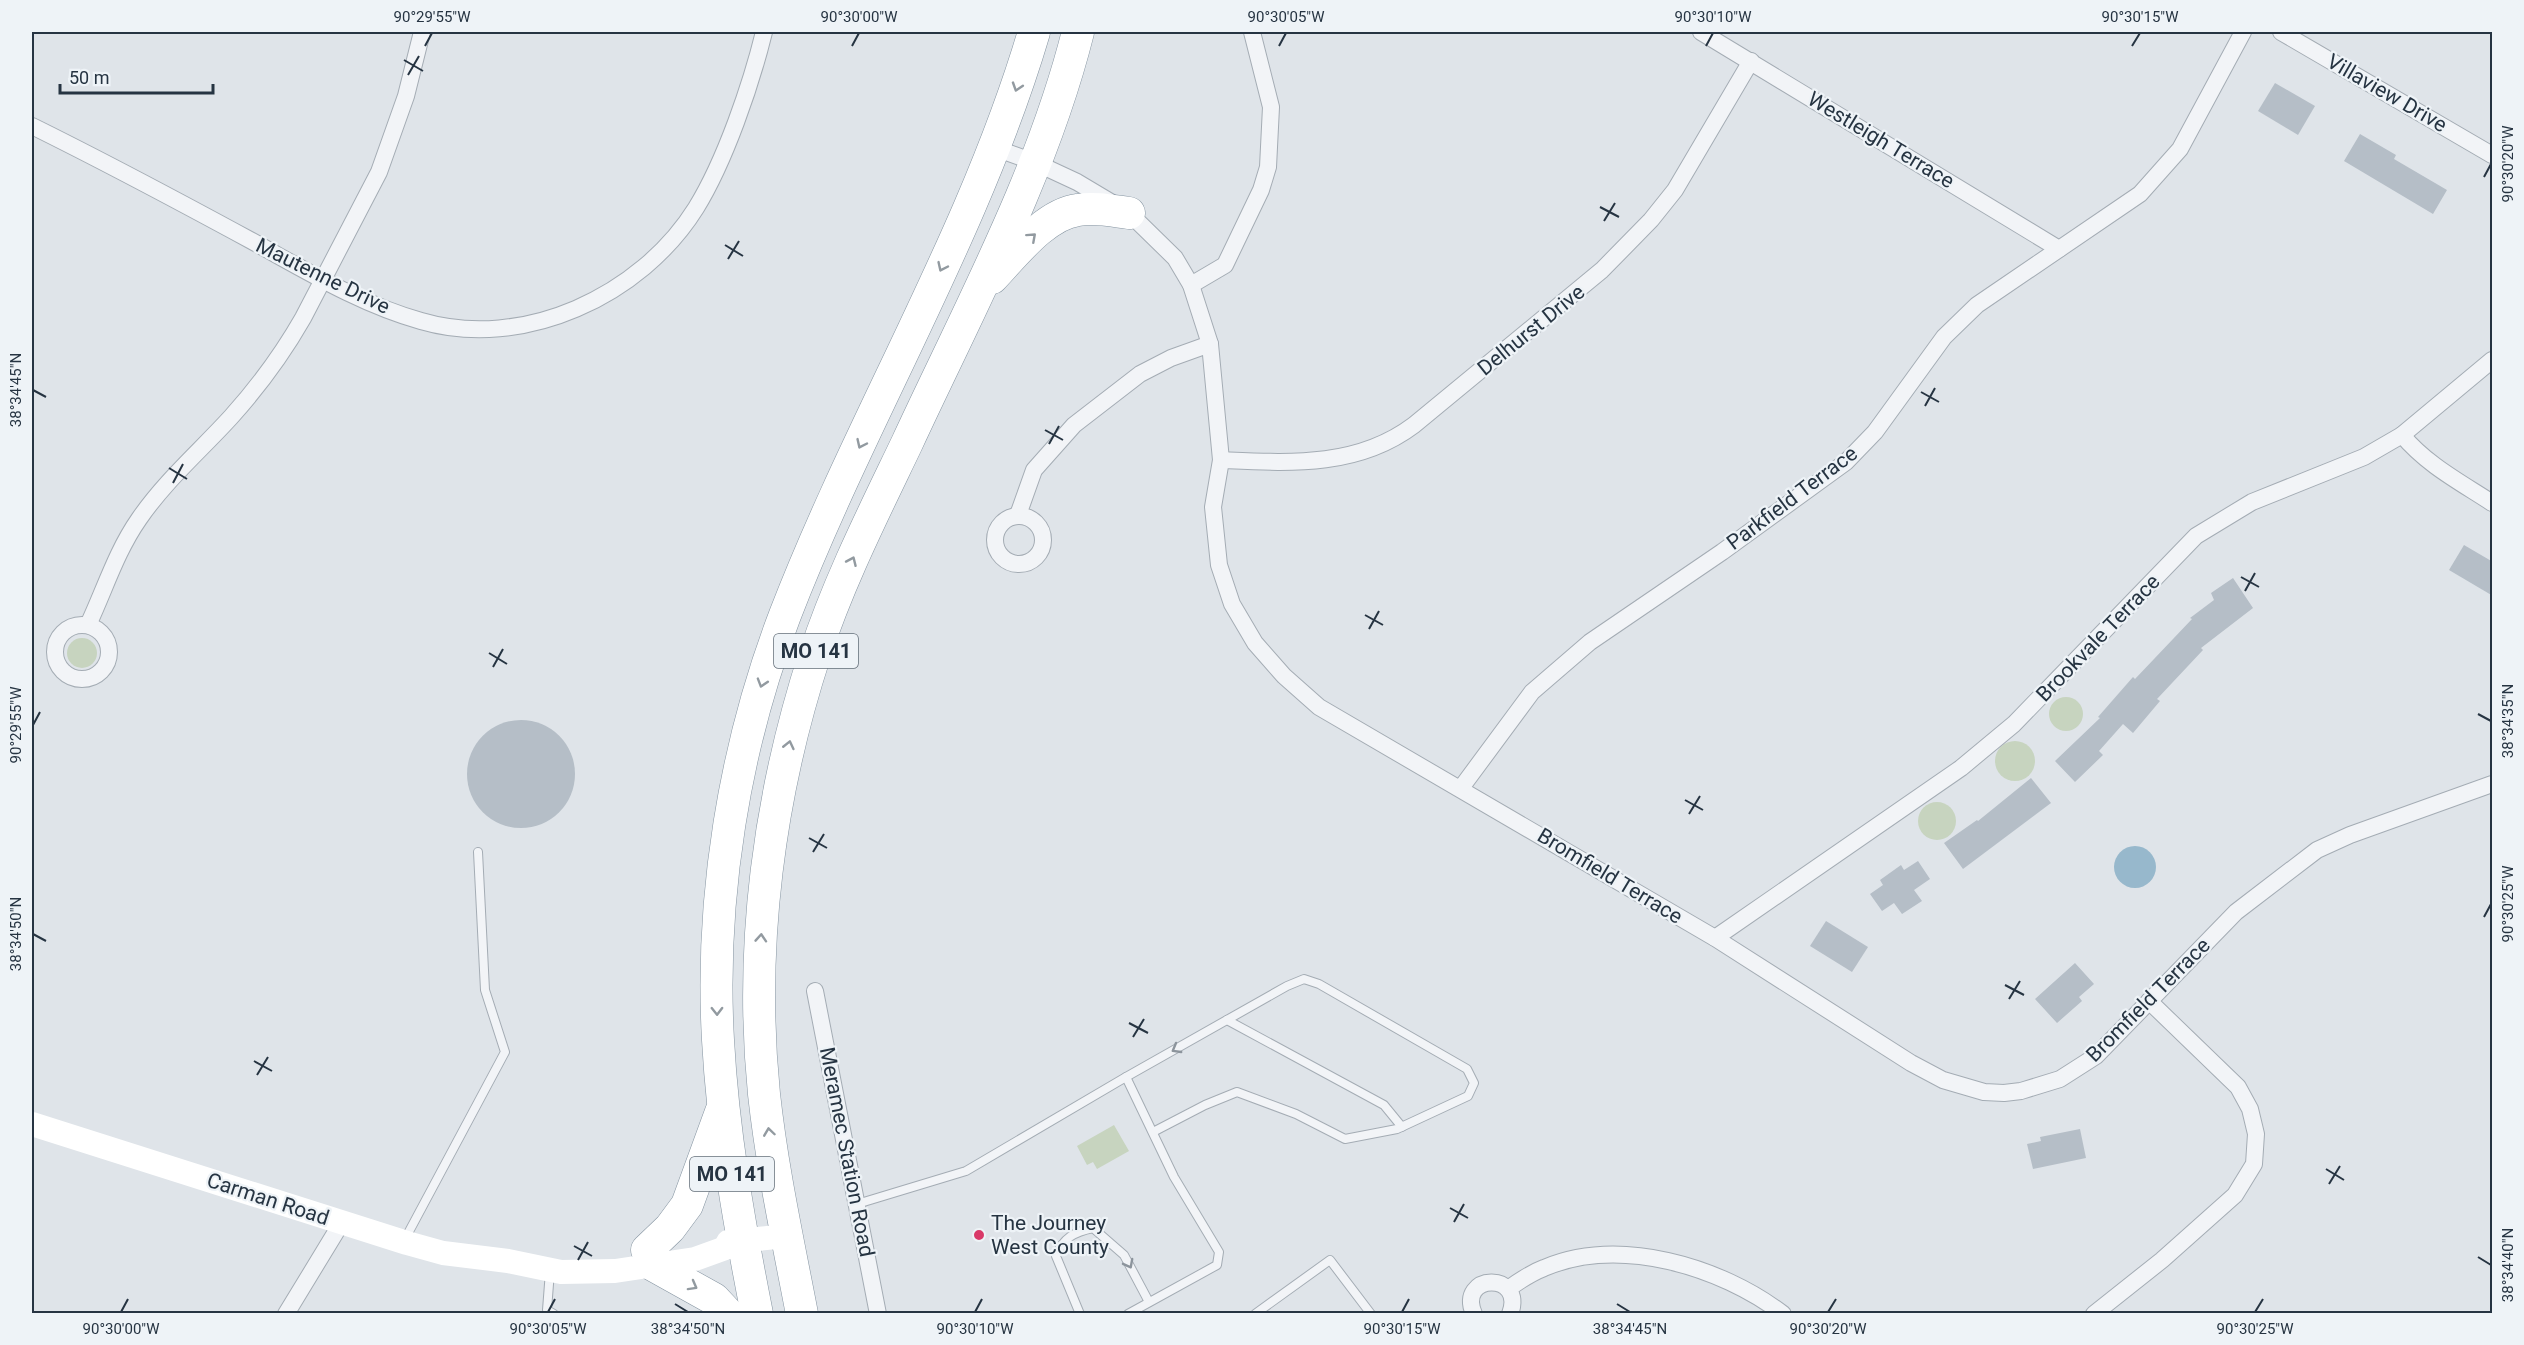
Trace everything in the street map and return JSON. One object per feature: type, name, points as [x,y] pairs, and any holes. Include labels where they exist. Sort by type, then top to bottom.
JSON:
[{"type":"highway","name":"MO 141","points":[[757,1314],[742,1242],[723,1106],[717,990],[720,905],[729,831],[742,760],[761,687],[784,618],[812,549],[960,230],[995,148],[1034,32]]},
{"type":"highway","name":"MO 141","points":[[802,1314],[764,1094],[759,1019],[760,945],[766,871],[777,797],[795,723],[816,652],[843,581],[1035,162],[1078,32]]},
{"type":"highway","points":[[976,294],[1028,241],[1052,220],[1064,213],[1098,209],[1129,213]]},
{"type":"highway","points":[[723,1106],[687,1205],[650,1257],[714,1299],[728,1314]]},
{"type":"street","points":[[88,626],[121,548],[139,519],[166,484],[255,389],[290,341],[379,172],[406,96],[422,32]]},
{"type":"street","name":"Mautenne Drive","points":[[32,126],[117,168],[371,304],[422,322],[460,329],[516,326],[557,317],[596,301],[630,278],[663,249],[695,208],[722,153],[755,67],[764,32]]},
{"type":"street","points":[[1191,285],[1225,265],[1261,190],[1268,167],[1271,107],[1252,32]]},
{"type":"street","name":"Westleigh Terrace","points":[[1701,32],[2060,249]]},
{"type":"street","name":"Parkfield Terrace","points":[[1461,788],[1532,692],[1590,642],[1732,545],[1846,462],[1875,432],[1944,337],[1977,305],[2140,194],[2180,149],[2243,32]]},
{"type":"street","name":"Villaview Drive","points":[[2281,32],[2493,155]]},
{"type":"street","name":"Delhurst Drive","points":[[1221,460],[1285,463],[1337,459],[1399,437],[1602,270],[1651,220],[1675,190],[1751,61]]},
{"type":"street","name":"Bromfield Terrace","points":[[995,148],[1035,162],[1105,196],[1129,213],[1175,258],[1191,285],[1210,344],[1221,460],[1213,507],[1219,565],[1232,604],[1255,644],[1284,676],[1319,707],[1715,938],[1911,1064],[1943,1080],[1984,1092],[2004,1093],[2021,1091],[2060,1080],[2096,1056],[2236,912],[2317,850],[2350,835],[2493,784]]},
{"type":"street","points":[[1018,516],[1034,470],[1074,425],[1140,374],[1171,358],[1210,344]]},
{"type":"street","name":"Brookvale Terrace","points":[[1715,938],[1961,768],[2014,724],[2196,536],[2252,502],[2364,457],[2402,435],[2493,360]]},
{"type":"street","points":[[2402,435],[2418,454],[2435,467],[2493,503]]},
{"type":"street","name":"Meramec Station Road","points":[[815,991],[878,1314]]},
{"type":"street","points":[[2094,1314],[2162,1260],[2235,1195],[2254,1164],[2256,1134],[2250,1109],[2238,1087],[2149,1001]]},
{"type":"street","name":"Carman Road","points":[[32,1124],[404,1242],[443,1252],[508,1261],[561,1272],[615,1271],[650,1257]]},
{"type":"street","points":[[286,1314],[342,1222]]},
{"type":"street","name":"Carman Road","points":[[508,1261],[613,1254],[695,1259],[742,1242],[787,1236]]},
{"type":"street","points":[[1508,1289],[1544,1268],[1570,1260],[1626,1255],[1686,1265],[1711,1273],[1739,1285],[1783,1314]]},
{"type":"street","points":[[1474,1314],[1470,1300],[1473,1293],[1481,1284],[1495,1282],[1508,1289],[1513,1299],[1510,1314]]},
{"type":"lane","points":[[404,1242],[505,1052],[485,990],[478,852]]},
{"type":"lane","points":[[857,1204],[966,1171],[1126,1077],[1287,986],[1304,979],[1319,984],[1467,1069],[1474,1083],[1468,1095],[1402,1127],[1345,1139],[1296,1114],[1237,1092],[1205,1105],[1153,1132]]},
{"type":"lane","points":[[1227,1020],[1384,1105],[1402,1127]]},
{"type":"lane","points":[[1126,1077],[1174,1177],[1220,1252],[1217,1265],[1128,1314]]},
{"type":"lane","points":[[1080,1314],[1056,1256],[1061,1243],[1076,1232],[1093,1228],[1125,1255],[1149,1302]]},
{"type":"lane","points":[[1255,1314],[1330,1260],[1366,1312]]},
{"type":"lane","points":[[550,1270],[547,1310],[554,1314]]},
{"type":"green space","points":[[82,638],[93,642],[97,653],[93,664],[82,668],[71,664],[67,653],[71,642]]},
{"type":"green space","points":[[2066,697],[2078,702],[2083,714],[2078,726],[2066,731],[2054,726],[2049,714],[2054,702]]},
{"type":"green space","points":[[2015,741],[2029,747],[2035,761],[2029,775],[2015,781],[2001,775],[1995,761],[2001,747]]},
{"type":"green space","points":[[1937,802],[1950,808],[1956,821],[1950,834],[1937,840],[1924,834],[1918,821],[1924,808]]},
{"type":"green space","points":[[1114,1125],[1129,1151],[1097,1169],[1093,1162],[1087,1165],[1077,1146]]},
{"type":"water","points":[[2135,846],[2150,852],[2156,867],[2150,882],[2135,888],[2120,882],[2114,867],[2120,852]]},
{"type":"building","points":[[2275,83],[2315,106],[2298,135],[2258,111]]},
{"type":"building","points":[[2360,134],[2396,155],[2394,159],[2447,190],[2433,214],[2344,161]]},
{"type":"building","points":[[2464,545],[2493,562],[2493,596],[2449,570]]},
{"type":"building","points":[[2233,578],[2253,608],[2201,648],[2203,650],[2157,699],[2160,701],[2133,733],[2123,724],[2099,751],[2103,755],[2075,782],[2055,761],[2100,718],[2098,717],[2133,677],[2135,679],[2192,619],[2190,618],[2214,600],[2211,593]]},
{"type":"building","points":[[521,720],[542,724],[559,736],[571,753],[575,774],[571,795],[559,812],[542,824],[521,828],[500,824],[483,812],[471,795],[467,774],[471,753],[483,736],[500,724]]},
{"type":"building","points":[[2031,778],[2051,803],[1963,869],[1944,843],[1978,821]]},
{"type":"building","points":[[1918,861],[1930,879],[1914,890],[1922,901],[1902,914],[1894,903],[1882,911],[1870,894],[1883,885],[1880,880],[1901,865],[1904,870]]},
{"type":"building","points":[[1826,921],[1868,947],[1852,972],[1810,946]]},
{"type":"building","points":[[2075,963],[2094,984],[2079,997],[2082,1001],[2057,1023],[2035,999]]},
{"type":"building","points":[[2080,1129],[2086,1158],[2033,1169],[2027,1144],[2041,1141],[2040,1137]]},
{"type":"place","name":"The Journey West County","points":[[979,1235]]}]
